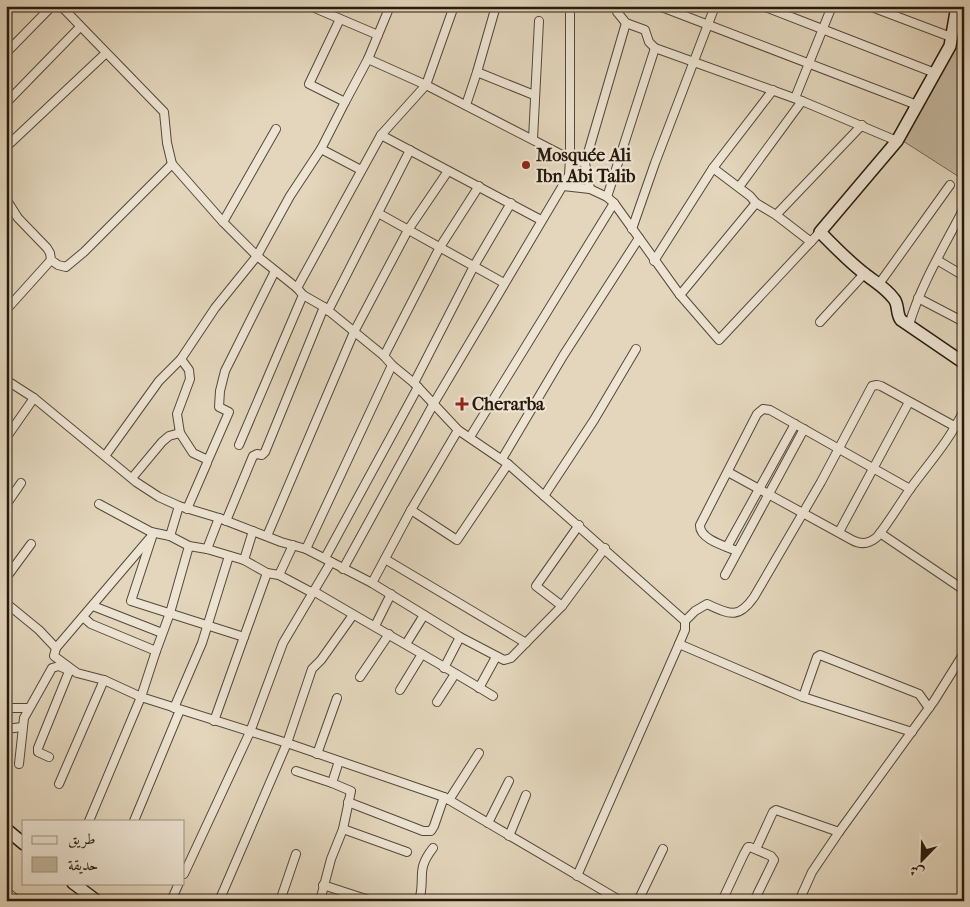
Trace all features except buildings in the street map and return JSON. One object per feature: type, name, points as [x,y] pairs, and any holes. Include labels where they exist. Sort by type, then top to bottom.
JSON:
[{"type":"street","points":[[6,53],[52,6]]},
{"type":"street","points":[[61,6],[164,112],[167,143],[172,164],[223,222],[257,256],[303,295],[326,309],[384,356],[392,366],[416,385],[458,430],[505,462],[579,525],[685,621]]},
{"type":"street","points":[[310,6],[378,35]]},
{"type":"street","points":[[105,456],[159,381],[181,359],[215,308],[257,256],[290,196],[321,149],[368,59],[390,6]]},
{"type":"street","points":[[297,288],[381,135],[426,85],[454,6]]},
{"type":"street","points":[[466,105],[496,6]]},
{"type":"street","points":[[619,6],[617,12],[626,22],[645,30],[649,42],[655,48],[798,99],[897,141]]},
{"type":"street","points":[[659,6],[917,105]]},
{"type":"street","points":[[632,229],[715,6]]},
{"type":"street","points":[[763,6],[935,72]]},
{"type":"street","points":[[739,187],[798,99],[809,64],[832,6]]},
{"type":"street","points":[[869,6],[951,37]]},
{"type":"street","points":[[563,186],[590,189],[607,197],[614,203],[654,261],[718,340],[820,232],[897,141],[950,46],[957,6]]},
{"type":"street","points":[[343,569],[434,403],[569,175],[570,14]]},
{"type":"street","points":[[340,19],[309,84],[345,102]]},
{"type":"street","points":[[533,140],[539,20]]},
{"type":"street","points":[[590,189],[585,163],[626,22]]},
{"type":"street","points":[[6,103],[80,27]]},
{"type":"street","points":[[607,197],[655,48]]},
{"type":"street","points":[[6,147],[106,53]]},
{"type":"street","points":[[368,59],[426,85],[570,159],[585,163]]},
{"type":"street","points":[[477,72],[534,94]]},
{"type":"street","points":[[654,261],[713,168],[773,90]]},
{"type":"street","points":[[776,215],[862,125]]},
{"type":"street","points":[[223,222],[276,129]]},
{"type":"street","points":[[381,135],[541,220]]},
{"type":"street","points":[[321,149],[361,170]]},
{"type":"street","points":[[207,549],[253,456],[257,454],[262,455],[265,452],[326,309],[410,150]]},
{"type":"street","points":[[6,199],[18,218],[47,248],[51,260],[58,265],[66,267],[72,264],[172,164]]},
{"type":"street","points":[[713,168],[739,187],[756,203],[776,215],[811,242]]},
{"type":"street","points":[[267,536],[354,332],[408,230],[448,171]]},
{"type":"street","points":[[879,284],[950,185]]},
{"type":"street","points":[[384,356],[440,247],[479,186]]},
{"type":"street","points":[[185,872],[250,732],[283,644],[315,592],[328,560],[474,266],[510,203]]},
{"type":"street","points":[[470,437],[614,203]]},
{"type":"street","points":[[680,295],[756,203]]},
{"type":"street","points":[[909,326],[918,298],[964,208]]},
{"type":"street","points":[[378,213],[504,283]]},
{"type":"street","points":[[820,232],[864,274],[879,284],[896,301],[898,317],[964,362]]},
{"type":"street","points":[[411,510],[457,540],[505,462],[563,356],[639,238]]},
{"type":"street","points":[[6,310],[51,260]]},
{"type":"street","points":[[937,260],[964,276]]},
{"type":"street","points":[[181,359],[189,370],[190,379],[177,414],[180,433],[193,453],[208,460],[229,412],[219,407],[220,391],[225,371],[275,271]]},
{"type":"street","points":[[820,322],[864,274]]},
{"type":"street","points":[[239,445],[303,295]]},
{"type":"street","points":[[918,298],[964,322]]},
{"type":"street","points":[[544,496],[594,420],[636,349]]},
{"type":"street","points":[[306,549],[392,366]]},
{"type":"street","points":[[6,380],[34,398],[132,478],[160,497],[306,549],[372,583],[460,637],[504,660],[510,658],[562,606],[605,548]]},
{"type":"street","points":[[577,876],[685,630],[685,621],[695,611],[707,604],[724,612],[736,613],[746,608],[754,598],[872,386],[879,385],[956,427]]},
{"type":"street","points":[[6,438],[34,398]]},
{"type":"street","points":[[839,532],[909,402]]},
{"type":"street","points":[[737,551],[704,536],[700,532],[699,527],[760,410],[765,408],[910,489]]},
{"type":"street","points":[[728,472],[852,540],[861,543],[874,540],[956,427],[964,410]]},
{"type":"street","points":[[728,547],[795,424]]},
{"type":"street","points":[[725,575],[804,429]]},
{"type":"street","points":[[372,583],[411,510],[458,430]]},
{"type":"street","points":[[132,478],[162,442],[169,436],[180,433]]},
{"type":"street","points":[[170,536],[207,463]]},
{"type":"street","points":[[6,505],[21,483]]},
{"type":"street","points":[[99,504],[151,534],[170,536],[189,546],[207,549],[244,560],[267,572],[280,575],[309,591],[315,592],[493,696]]},
{"type":"street","points":[[562,606],[536,586],[579,525]]},
{"type":"street","points":[[244,560],[253,531]]},
{"type":"street","points":[[880,533],[964,590]]},
{"type":"street","points":[[70,670],[54,656],[56,648],[93,606],[151,534]]},
{"type":"street","points":[[151,534],[131,601],[244,637]]},
{"type":"street","points":[[6,578],[31,544]]},
{"type":"street","points":[[280,575],[293,545]]},
{"type":"street","points":[[89,820],[140,696],[170,613],[189,546]]},
{"type":"street","points":[[134,820],[202,643],[229,556]]},
{"type":"street","points":[[385,560],[526,643]]},
{"type":"street","points":[[214,720],[267,572]]},
{"type":"street","points":[[375,626],[391,594]]},
{"type":"street","points":[[6,603],[39,630],[56,648]]},
{"type":"street","points":[[93,606],[162,633]]},
{"type":"street","points":[[219,901],[287,743],[312,669],[321,660],[353,615]]},
{"type":"street","points":[[406,644],[424,615]]},
{"type":"street","points":[[83,617],[91,624],[156,651]]},
{"type":"street","points":[[360,677],[389,634]]},
{"type":"street","points":[[444,668],[460,637]]},
{"type":"street","points":[[679,644],[803,697],[912,732]]},
{"type":"street","points":[[799,901],[812,872],[929,708],[964,653]]},
{"type":"street","points":[[400,690],[422,654]]},
{"type":"street","points":[[803,697],[817,657],[820,655],[919,694],[929,708]]},
{"type":"street","points":[[479,688],[496,657]]},
{"type":"street","points":[[18,764],[22,727],[28,708],[52,668],[59,666],[104,680],[140,696],[177,709],[287,743],[446,798],[621,901]]},
{"type":"street","points":[[49,757],[38,752],[38,748],[70,670]]},
{"type":"street","points":[[437,702],[455,674]]},
{"type":"street","points":[[59,784],[104,680]]},
{"type":"street","points":[[318,754],[337,698]]},
{"type":"street","points":[[6,708],[28,708]]},
{"type":"street","points":[[6,729],[22,727]]},
{"type":"street","points":[[348,802],[423,831],[431,831],[446,798],[479,754]]},
{"type":"street","points":[[332,783],[339,761]]},
{"type":"street","points":[[296,771],[351,791],[343,829],[331,859],[320,901]]},
{"type":"street","points":[[488,823],[509,781]]},
{"type":"street","points":[[509,836],[526,795]]},
{"type":"street","points":[[756,849],[773,812],[776,810],[839,832]]},
{"type":"street","points":[[6,829],[22,842]]},
{"type":"street","points":[[343,829],[407,852]]},
{"type":"street","points":[[722,901],[748,847],[772,856],[774,860],[754,901]]},
{"type":"street","points":[[420,901],[421,872],[425,858],[433,848]]},
{"type":"street","points":[[638,901],[663,849]]},
{"type":"street","points":[[280,901],[296,854]]},
{"type":"street","points":[[74,884],[97,901]]},
{"type":"street","points":[[171,901],[180,884]]},
{"type":"street","points":[[323,885],[372,901]]},
{"type":"street","points":[[6,891],[18,901]]},
{"type":"green space","points":[[964,27],[964,180],[903,141],[950,46]]},
{"type":"place","name":"Mosquée Ali Ibn Abi Talib","points":[[526,165]]},
{"type":"place","name":"Cherarba","points":[[462,404]]}]
